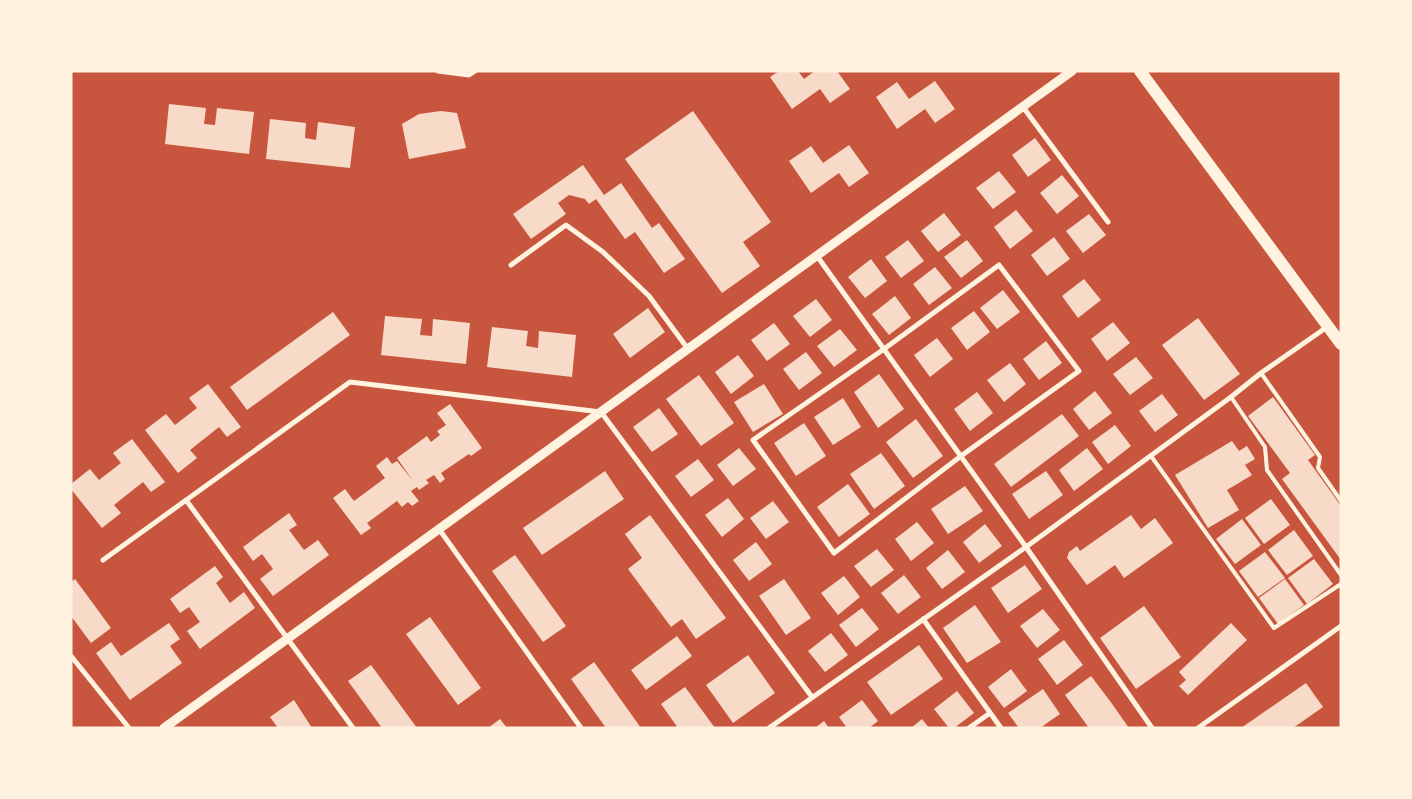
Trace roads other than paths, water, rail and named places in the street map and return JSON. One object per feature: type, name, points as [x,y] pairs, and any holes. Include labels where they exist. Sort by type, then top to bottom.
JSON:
[{"type":"main road","points":[[1140,71],[1341,344]]},
{"type":"street","points":[[438,71],[470,75],[475,71]]},
{"type":"street","points":[[164,728],[1072,71]]},
{"type":"street","points":[[1024,107],[1108,222]]},
{"type":"street","points":[[511,265],[566,226],[603,252],[649,296],[688,349]]},
{"type":"street","points":[[817,256],[1026,547],[1152,728]]},
{"type":"street","points":[[999,265],[1079,371],[961,456],[834,553],[753,440],[884,349],[999,265]]},
{"type":"street","points":[[769,728],[1026,547],[1261,373],[1328,327]]},
{"type":"street","points":[[103,560],[350,382],[601,412],[812,697]]},
{"type":"street","points":[[186,500],[353,728]]},
{"type":"street","points":[[439,529],[581,728]]},
{"type":"street","points":[[923,619],[1001,728]]},
{"type":"street","points":[[1198,728],[1341,626]]},
{"type":"street","points":[[71,656],[129,728]]},
{"type":"street","points":[[969,728],[990,713]]},
{"type":"lane","points":[[1261,373],[1320,457],[1318,468],[1341,501]]},
{"type":"lane","points":[[1230,397],[1266,447],[1267,470],[1341,575]]},
{"type":"lane","points":[[1151,456],[1274,628],[1341,584]]}]
